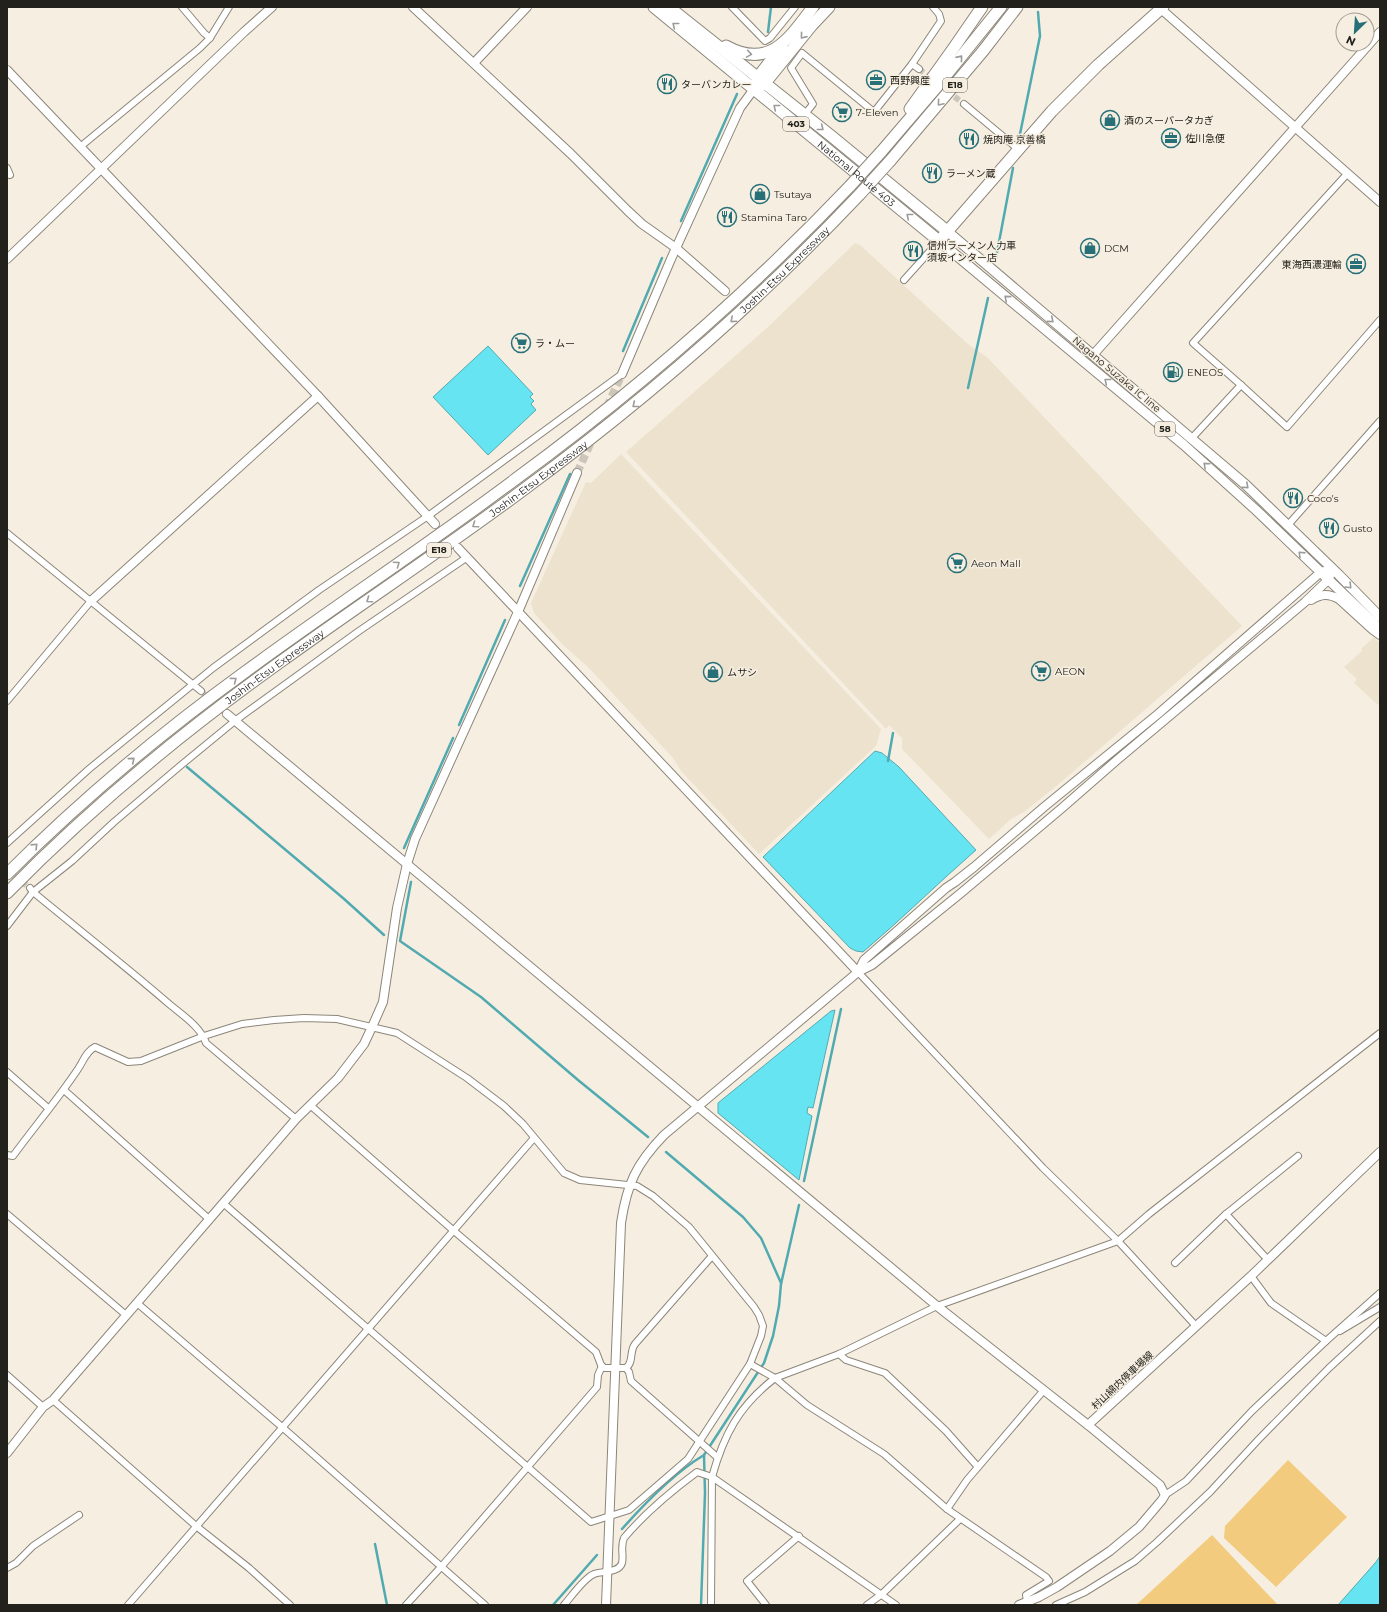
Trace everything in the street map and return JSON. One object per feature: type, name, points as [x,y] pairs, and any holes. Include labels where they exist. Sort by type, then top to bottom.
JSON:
[{"type":"highway","name":"National Route 403","points":[[654,7],[939,241]]},
{"type":"highway","name":"National Route 403","points":[[669,7],[804,114],[947,231]]},
{"type":"highway","points":[[754,89],[813,7]]},
{"type":"highway","points":[[761,80],[829,7]]},
{"type":"highway","points":[[879,151],[954,50],[982,7]]},
{"type":"highway","name":"Joshin-Etsu Expressway","points":[[7,874],[51,831],[108,780],[211,697],[511,483],[635,387],[742,293],[810,228],[850,186],[940,83],[1001,7]]},
{"type":"highway","name":"Joshin-Etsu Expressway","points":[[7,893],[87,816],[120,787],[211,714],[282,661],[518,494],[644,397],[752,303],[800,257],[890,161],[983,51],[1016,7]]},
{"type":"highway","points":[[983,51],[1020,7]]},
{"type":"highway","points":[[939,241],[1052,111],[1130,35],[1162,8]]},
{"type":"highway","points":[[701,32],[737,51],[752,55],[759,55],[775,49],[793,33]]},
{"type":"main road","name":"Nagano Suzaka IC line","points":[[947,231],[1192,438],[1246,486],[1288,525],[1380,617]]},
{"type":"main road","name":"Nagano Suzaka IC line","points":[[939,241],[1184,445],[1256,510],[1380,629]]},
{"type":"street","points":[[182,7],[210,38]]},
{"type":"street","points":[[80,147],[200,48],[210,38],[229,7]]},
{"type":"street","points":[[7,259],[272,7]]},
{"type":"street","points":[[413,7],[571,154],[642,224],[676,248],[725,291]]},
{"type":"street","points":[[474,64],[527,7]]},
{"type":"street","points":[[732,7],[765,41],[770,38],[795,7]]},
{"type":"street","points":[[804,114],[813,104],[791,68],[802,53],[874,112],[912,64],[941,22],[939,14],[933,7]]},
{"type":"street","points":[[1162,8],[1380,202]]},
{"type":"street","points":[[1093,355],[1380,32]]},
{"type":"street","points":[[912,64],[919,70]]},
{"type":"street","points":[[7,70],[318,396],[435,524]]},
{"type":"street","points":[[7,843],[89,769],[213,668],[319,590],[428,516],[622,374],[676,248],[740,108],[754,89]]},
{"type":"street","points":[[964,104],[1018,149]]},
{"type":"street","points":[[7,168],[10,175]]},
{"type":"street","points":[[1347,174],[1193,343],[1241,384],[1287,427],[1380,320]]},
{"type":"street","points":[[904,280],[939,241]]},
{"type":"street","points":[[1192,438],[1241,384]]},
{"type":"street","points":[[7,702],[91,602],[318,396]]},
{"type":"street","points":[[1288,525],[1380,421]]},
{"type":"street","points":[[7,1453],[43,1407],[53,1400],[296,1119],[338,1078],[364,1044],[383,1002],[397,908],[407,864],[415,839],[518,612],[577,473]]},
{"type":"street","points":[[7,533],[201,692]]},
{"type":"street","points":[[458,548],[1043,1168],[1118,1241],[1196,1326]]},
{"type":"street","points":[[7,926],[32,890],[72,861],[114,822],[236,720],[359,631],[466,558]]},
{"type":"street","points":[[858,972],[864,960],[946,888],[974,867],[1044,807],[1158,714],[1321,572],[1333,570]]},
{"type":"street","points":[[606,1605],[621,1223],[629,1185],[650,1149],[858,972],[872,965],[955,897],[1305,602],[1328,580],[1333,570]]},
{"type":"street","points":[[1305,602],[1319,595],[1325,594],[1334,596],[1380,635]]},
{"type":"street","points":[[227,714],[937,1306],[1088,1425],[1160,1485],[1165,1494]]},
{"type":"street","points":[[32,890],[156,992],[204,1036],[206,1043],[296,1119]]},
{"type":"street","points":[[7,1155],[13,1156],[48,1108],[64,1090],[89,1050],[95,1047],[132,1063],[141,1061],[204,1036],[242,1024],[304,1018],[337,1019],[372,1027],[397,1034],[467,1078],[504,1106],[523,1124],[560,1169],[576,1179],[637,1186],[653,1196],[680,1218],[759,1315],[762,1326],[762,1336],[752,1365],[701,1444],[688,1459],[629,1510],[591,1522],[223,1204]]},
{"type":"street","points":[[711,1605],[710,1477],[715,1456],[725,1437],[746,1405],[758,1392],[775,1378],[839,1354],[937,1306],[1118,1241],[1149,1214],[1380,1033]]},
{"type":"street","points":[[7,1072],[48,1108]]},
{"type":"street","points":[[64,1090],[209,1219]]},
{"type":"street","points":[[310,1105],[454,1231],[596,1352],[604,1368],[626,1368],[630,1366],[632,1349],[635,1344],[712,1256]]},
{"type":"street","points":[[128,1605],[534,1138]]},
{"type":"street","name":"村山綿内停車場線","points":[[1088,1425],[1251,1276],[1380,1152]]},
{"type":"street","points":[[1175,1263],[1226,1214],[1298,1156]]},
{"type":"street","points":[[7,1214],[126,1316]]},
{"type":"street","points":[[1226,1214],[1268,1260]]},
{"type":"street","points":[[1251,1276],[1271,1302],[1326,1341]]},
{"type":"street","points":[[1019,1605],[1057,1587],[1110,1551],[1139,1527],[1162,1500],[1165,1494],[1186,1481],[1252,1411],[1334,1333],[1380,1293]]},
{"type":"street","points":[[137,1303],[282,1427],[485,1605]]},
{"type":"street","points":[[1334,1333],[1349,1327],[1380,1307]]},
{"type":"street","points":[[1056,1605],[1085,1592],[1135,1561],[1157,1542],[1210,1492],[1259,1439],[1329,1368],[1380,1321]]},
{"type":"street","points":[[839,1354],[846,1360],[884,1373],[946,1431],[978,1466]]},
{"type":"street","points":[[752,1365],[775,1378],[807,1405],[884,1454],[960,1519],[1046,1577],[1049,1581],[1026,1595],[1028,1602]]},
{"type":"street","points":[[406,1605],[441,1567],[597,1387],[598,1375],[602,1366]]},
{"type":"street","points":[[626,1368],[629,1372],[631,1381],[715,1456]]},
{"type":"street","points":[[7,1375],[43,1407]]},
{"type":"street","points":[[947,1509],[978,1466],[1044,1390]]},
{"type":"street","points":[[53,1400],[196,1526],[248,1568],[290,1605]]},
{"type":"street","points":[[564,1605],[589,1577],[594,1574],[616,1569],[622,1563],[622,1543],[624,1538],[671,1492],[696,1472],[710,1477],[799,1536],[896,1605]]},
{"type":"street","points":[[7,1568],[16,1563],[33,1546],[79,1515]]},
{"type":"street","points":[[867,1605],[882,1594],[960,1519]]},
{"type":"street","points":[[766,1605],[747,1581],[799,1536]]},
{"type":"shaded area","name":"Aeon Mall","points":[[855,243],[860,245],[969,345],[987,357],[1242,626],[1060,783],[1024,812],[1011,819],[989,839],[902,749],[902,738],[889,725],[886,729],[626,452],[768,327]]},
{"type":"shaded area","points":[[621,454],[881,729],[876,746],[759,854],[681,771],[673,758],[587,666],[563,645],[534,613],[531,603],[586,482],[591,483]]},
{"type":"shaded area","points":[[1374,637],[1380,643],[1380,702],[1378,705],[1354,683],[1357,679],[1344,667],[1362,651],[1361,649]]},
{"type":"shaded area","points":[[1288,1460],[1347,1517],[1276,1587],[1224,1538],[1225,1526]]},
{"type":"shaded area","points":[[1212,1535],[1278,1605],[1136,1605]]},
{"type":"water","points":[[488,346],[533,394],[530,397],[534,401],[531,404],[536,410],[488,455],[433,397]]},
{"type":"water","points":[[875,751],[882,753],[899,767],[976,850],[863,952],[850,948],[763,857]]},
{"type":"water","points":[[835,1010],[813,1108],[808,1107],[807,1113],[812,1116],[799,1180],[718,1113],[718,1103],[831,1011]]},
{"type":"water","points":[[1380,1556],[1380,1605],[1338,1605],[1376,1562]]},
{"type":"waterway","points":[[768,32],[771,7]]},
{"type":"waterway","points":[[1020,134],[1040,36],[1038,12]]},
{"type":"waterway","points":[[681,221],[737,94]]},
{"type":"waterway","points":[[996,258],[1013,168]]},
{"type":"waterway","points":[[623,351],[662,258]]},
{"type":"waterway","points":[[968,388],[988,298]]},
{"type":"waterway","points":[[520,586],[570,474]]},
{"type":"waterway","points":[[459,725],[505,620]]},
{"type":"waterway","points":[[888,761],[893,733]]},
{"type":"waterway","points":[[404,848],[453,738]]},
{"type":"waterway","points":[[187,767],[343,898],[384,935]]},
{"type":"waterway","points":[[411,882],[400,941],[481,997],[578,1080],[648,1137]]},
{"type":"waterway","points":[[804,1181],[841,1009]]},
{"type":"waterway","points":[[666,1152],[743,1217],[761,1238],[781,1283]]},
{"type":"waterway","points":[[622,1529],[671,1479],[704,1455],[764,1363],[773,1336],[779,1306],[781,1284],[799,1205]]},
{"type":"waterway","points":[[701,1605],[705,1493],[704,1455]]},
{"type":"waterway","points":[[375,1544],[387,1605]]},
{"type":"waterway","points":[[553,1605],[597,1555]]},
{"type":"tunnel","points":[[919,69],[964,104]]},
{"type":"tunnel","points":[[577,473],[622,374]]},
{"type":"tunnel","points":[[201,691],[227,714]]},
{"type":"tunnel","points":[[7,871],[30,888]]},
{"type":"place","name":"西野興産","points":[[876,80]]},
{"type":"place","name":"ターバンカレー","points":[[667,84]]},
{"type":"place","name":"7-Eleven","points":[[842,112]]},
{"type":"place","name":"酒のスーパータカぎ","points":[[1110,120]]},
{"type":"place","name":"佐川急便","points":[[1171,138]]},
{"type":"place","name":"焼肉庵 京善橋","points":[[969,139]]},
{"type":"place","name":"ラーメン蔵","points":[[932,173]]},
{"type":"place","name":"Tsutaya","points":[[760,194]]},
{"type":"place","name":"Stamina Taro","points":[[727,217]]},
{"type":"place","name":"DCM","points":[[1090,248]]},
{"type":"place","name":"信州ラーメン人力車 須坂インター店","points":[[913,251]]},
{"type":"place","name":"東海西濃運輸","points":[[1356,264]]},
{"type":"place","name":"ラ・ムー","points":[[521,343]]},
{"type":"place","name":"ENEOS","points":[[1173,372]]},
{"type":"place","name":"Coco's","points":[[1293,498]]},
{"type":"place","name":"Gusto","points":[[1329,528]]},
{"type":"place","name":"Aeon Mall","points":[[957,563]]},
{"type":"place","name":"AEON","points":[[1041,671]]},
{"type":"place","name":"ムサシ","points":[[713,672]]}]
